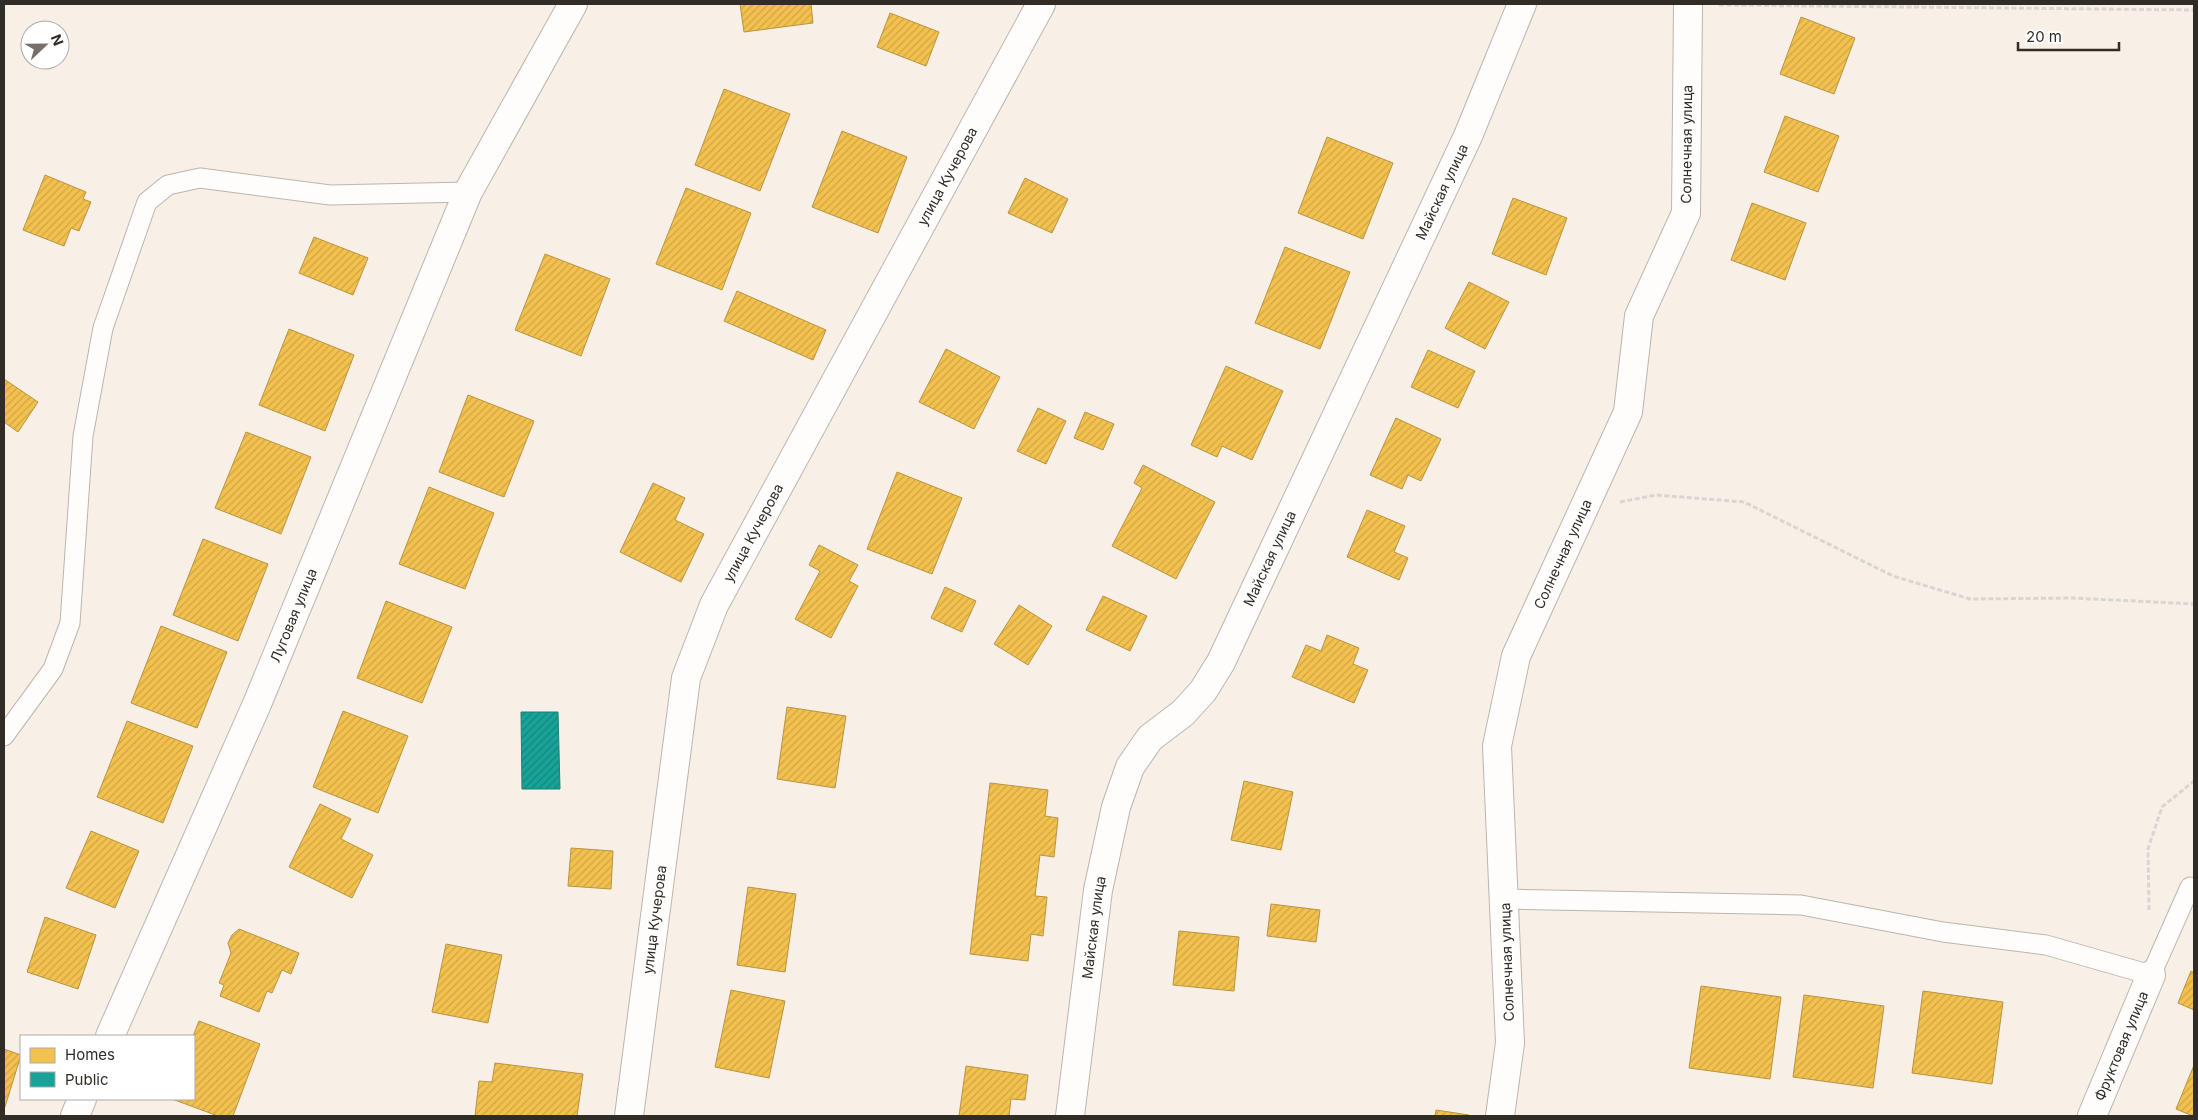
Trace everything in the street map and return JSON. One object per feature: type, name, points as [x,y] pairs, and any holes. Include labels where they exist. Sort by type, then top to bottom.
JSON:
[{"type":"street","name":"Луговая улица","points":[[110,1035],[261,695],[468,192],[573,4]]},
{"type":"street","name":"улица Кучерова","points":[[629,1116],[686,678],[714,604],[1041,4]]},
{"type":"street","name":"Майская улица","points":[[1070,1116],[1098,890],[1116,807],[1130,767],[1150,738],[1183,713],[1203,691],[1221,662],[1468,136],[1522,4]]},
{"type":"street","name":"Солнечная улица","points":[[1500,1116],[1510,1043],[1497,746],[1516,656],[1628,412],[1639,316],[1686,213],[1688,5]]},
{"type":"street","name":"Фруктовая улица","points":[[2092,1116],[2151,976]]},
{"type":"street","points":[[75,1116],[82,1100]]},
{"type":"lane","points":[[4,736],[53,669],[70,623],[83,436],[86,418],[103,328],[147,202],[168,185],[200,178],[330,196],[468,192]]},
{"type":"lane","points":[[1505,899],[1801,905],[1943,932],[2046,945],[2151,976],[2190,887]]},
{"type":"path","points":[[1688,5],[2194,10]]},
{"type":"path","points":[[1583,510],[1656,495],[1744,502],[1893,576],[1970,599],[2073,598],[2194,604]]},
{"type":"path","points":[[2149,917],[2148,849],[2162,807],[2194,781]]},
{"type":"building: Homes","points":[[740,4],[811,4],[813,23],[744,32]]},
{"type":"building: Homes","points":[[890,13],[939,32],[926,66],[877,47]]},
{"type":"building: Homes","points":[[1801,17],[1855,38],[1834,94],[1780,74]]},
{"type":"building: Homes","points":[[724,89],[790,114],[760,191],[695,165]]},
{"type":"building: Homes","points":[[1785,116],[1839,136],[1818,192],[1764,172]]},
{"type":"building: Homes","points":[[842,131],[907,157],[878,233],[812,207]]},
{"type":"building: Homes","points":[[1327,137],[1393,163],[1363,239],[1298,213]]},
{"type":"building: Homes","points":[[45,175],[86,192],[83,199],[91,202],[79,231],[71,228],[64,246],[23,230]]},
{"type":"building: Homes","points":[[1025,178],[1068,199],[1052,233],[1008,213]]},
{"type":"building: Homes","points":[[686,188],[751,213],[722,290],[656,264]]},
{"type":"building: Homes","points":[[1513,198],[1567,218],[1546,275],[1492,254]]},
{"type":"building: Homes","points":[[1752,203],[1806,223],[1785,280],[1731,260]]},
{"type":"building: Homes","points":[[314,237],[368,258],[353,295],[299,273]]},
{"type":"building: Homes","points":[[1285,247],[1350,272],[1320,349],[1255,323]]},
{"type":"building: Homes","points":[[545,254],[610,279],[581,356],[515,330]]},
{"type":"building: Homes","points":[[1469,282],[1509,302],[1485,349],[1445,328]]},
{"type":"building: Homes","points":[[737,291],[826,330],[813,360],[724,321]]},
{"type":"building: Homes","points":[[289,329],[354,355],[325,431],[259,405]]},
{"type":"building: Homes","points":[[946,349],[1000,377],[974,429],[919,402]]},
{"type":"building: Homes","points":[[1428,350],[1475,371],[1458,408],[1411,387]]},
{"type":"building: Homes","points":[[1226,366],[1283,391],[1252,460],[1222,446],[1217,457],[1191,445]]},
{"type":"building: Homes","points":[[4,379],[38,402],[18,432],[4,422]]},
{"type":"building: Homes","points":[[468,395],[534,421],[504,497],[439,472]]},
{"type":"building: Homes","points":[[1038,408],[1066,421],[1046,464],[1017,451]]},
{"type":"building: Homes","points":[[1085,412],[1114,424],[1103,450],[1074,438]]},
{"type":"building: Homes","points":[[1396,418],[1441,439],[1421,481],[1408,475],[1402,489],[1370,475]]},
{"type":"building: Homes","points":[[246,432],[311,457],[281,534],[215,508]]},
{"type":"building: Homes","points":[[1143,465],[1215,502],[1176,579],[1112,546],[1142,488],[1134,483]]},
{"type":"building: Homes","points":[[897,472],[962,498],[932,574],[867,549]]},
{"type":"building: Homes","points":[[653,483],[685,498],[675,520],[704,534],[681,582],[620,552]]},
{"type":"building: Homes","points":[[429,487],[494,513],[465,589],[399,564]]},
{"type":"building: Homes","points":[[1367,510],[1405,526],[1394,552],[1408,558],[1399,580],[1347,557]]},
{"type":"building: Homes","points":[[203,539],[268,564],[238,641],[173,615]]},
{"type":"building: Homes","points":[[819,545],[858,565],[849,581],[858,586],[831,638],[795,619],[820,571],[809,565]]},
{"type":"building: Homes","points":[[945,587],[976,601],[962,632],[931,618]]},
{"type":"building: Homes","points":[[1103,596],[1147,616],[1130,651],[1086,630]]},
{"type":"building: Homes","points":[[386,601],[452,627],[422,703],[357,678]]},
{"type":"building: Homes","points":[[1019,605],[1052,626],[1028,665],[994,644]]},
{"type":"building: Homes","points":[[161,626],[227,652],[197,728],[131,703]]},
{"type":"building: Homes","points":[[1327,635],[1359,648],[1353,664],[1368,670],[1354,703],[1292,677],[1306,645],[1321,651]]},
{"type":"building: Homes","points":[[787,707],[846,716],[835,788],[777,779]]},
{"type":"building: Homes","points":[[343,711],[408,736],[378,813],[313,787]]},
{"type":"building: Homes","points":[[127,721],[193,746],[163,823],[97,797]]},
{"type":"building: Homes","points":[[1244,781],[1293,792],[1281,850],[1231,840]]},
{"type":"building: Homes","points":[[990,783],[1048,790],[1045,816],[1058,818],[1054,857],[1040,855],[1035,896],[1047,897],[1043,936],[1031,934],[1028,961],[970,954]]},
{"type":"building: Homes","points":[[320,804],[351,819],[341,839],[373,855],[352,898],[289,867]]},
{"type":"building: Homes","points":[[91,831],[139,851],[115,908],[66,888]]},
{"type":"building: Homes","points":[[571,848],[613,851],[611,889],[568,886]]},
{"type":"building: Homes","points":[[748,887],[796,894],[785,972],[737,965]]},
{"type":"building: Homes","points":[[1271,904],[1320,910],[1316,942],[1267,936]]},
{"type":"building: Homes","points":[[45,917],[96,935],[78,989],[27,972]]},
{"type":"building: Homes","points":[[239,929],[299,953],[291,974],[282,970],[272,993],[267,991],[259,1012],[220,996],[224,985],[219,983],[231,953],[228,943],[232,935]]},
{"type":"building: Homes","points":[[1179,931],[1239,937],[1234,991],[1173,985]]},
{"type":"building: Homes","points":[[446,944],[502,955],[488,1023],[432,1012]]},
{"type":"building: Homes","points":[[2191,971],[2194,973],[2194,1010],[2178,1003]]},
{"type":"building: Homes","points":[[1701,986],[1781,997],[1770,1079],[1689,1068]]},
{"type":"building: Homes","points":[[731,990],[785,1001],[769,1078],[715,1067]]},
{"type":"building: Homes","points":[[1923,991],[2003,1002],[1992,1084],[1912,1073]]},
{"type":"building: Homes","points":[[1804,995],[1884,1006],[1873,1088],[1793,1077]]},
{"type":"building: Homes","points":[[199,1021],[260,1044],[233,1116],[218,1116],[175,1100],[195,1100],[195,1035],[193,1035]]},
{"type":"building: Homes","points":[[4,1049],[20,1055],[20,1058],[4,1107]]},
{"type":"building: Homes","points":[[495,1063],[583,1074],[577,1116],[475,1116],[479,1081],[492,1082]]},
{"type":"building: Homes","points":[[2194,1065],[2194,1116],[2193,1116],[2176,1109]]},
{"type":"building: Homes","points":[[966,1066],[1028,1075],[1025,1100],[1011,1099],[1009,1116],[959,1116]]},
{"type":"building: Homes","points":[[1436,1110],[1469,1115],[1469,1116],[1435,1116]]},
{"type":"building: Public","points":[[521,712],[558,712],[560,789],[522,789]]}]
